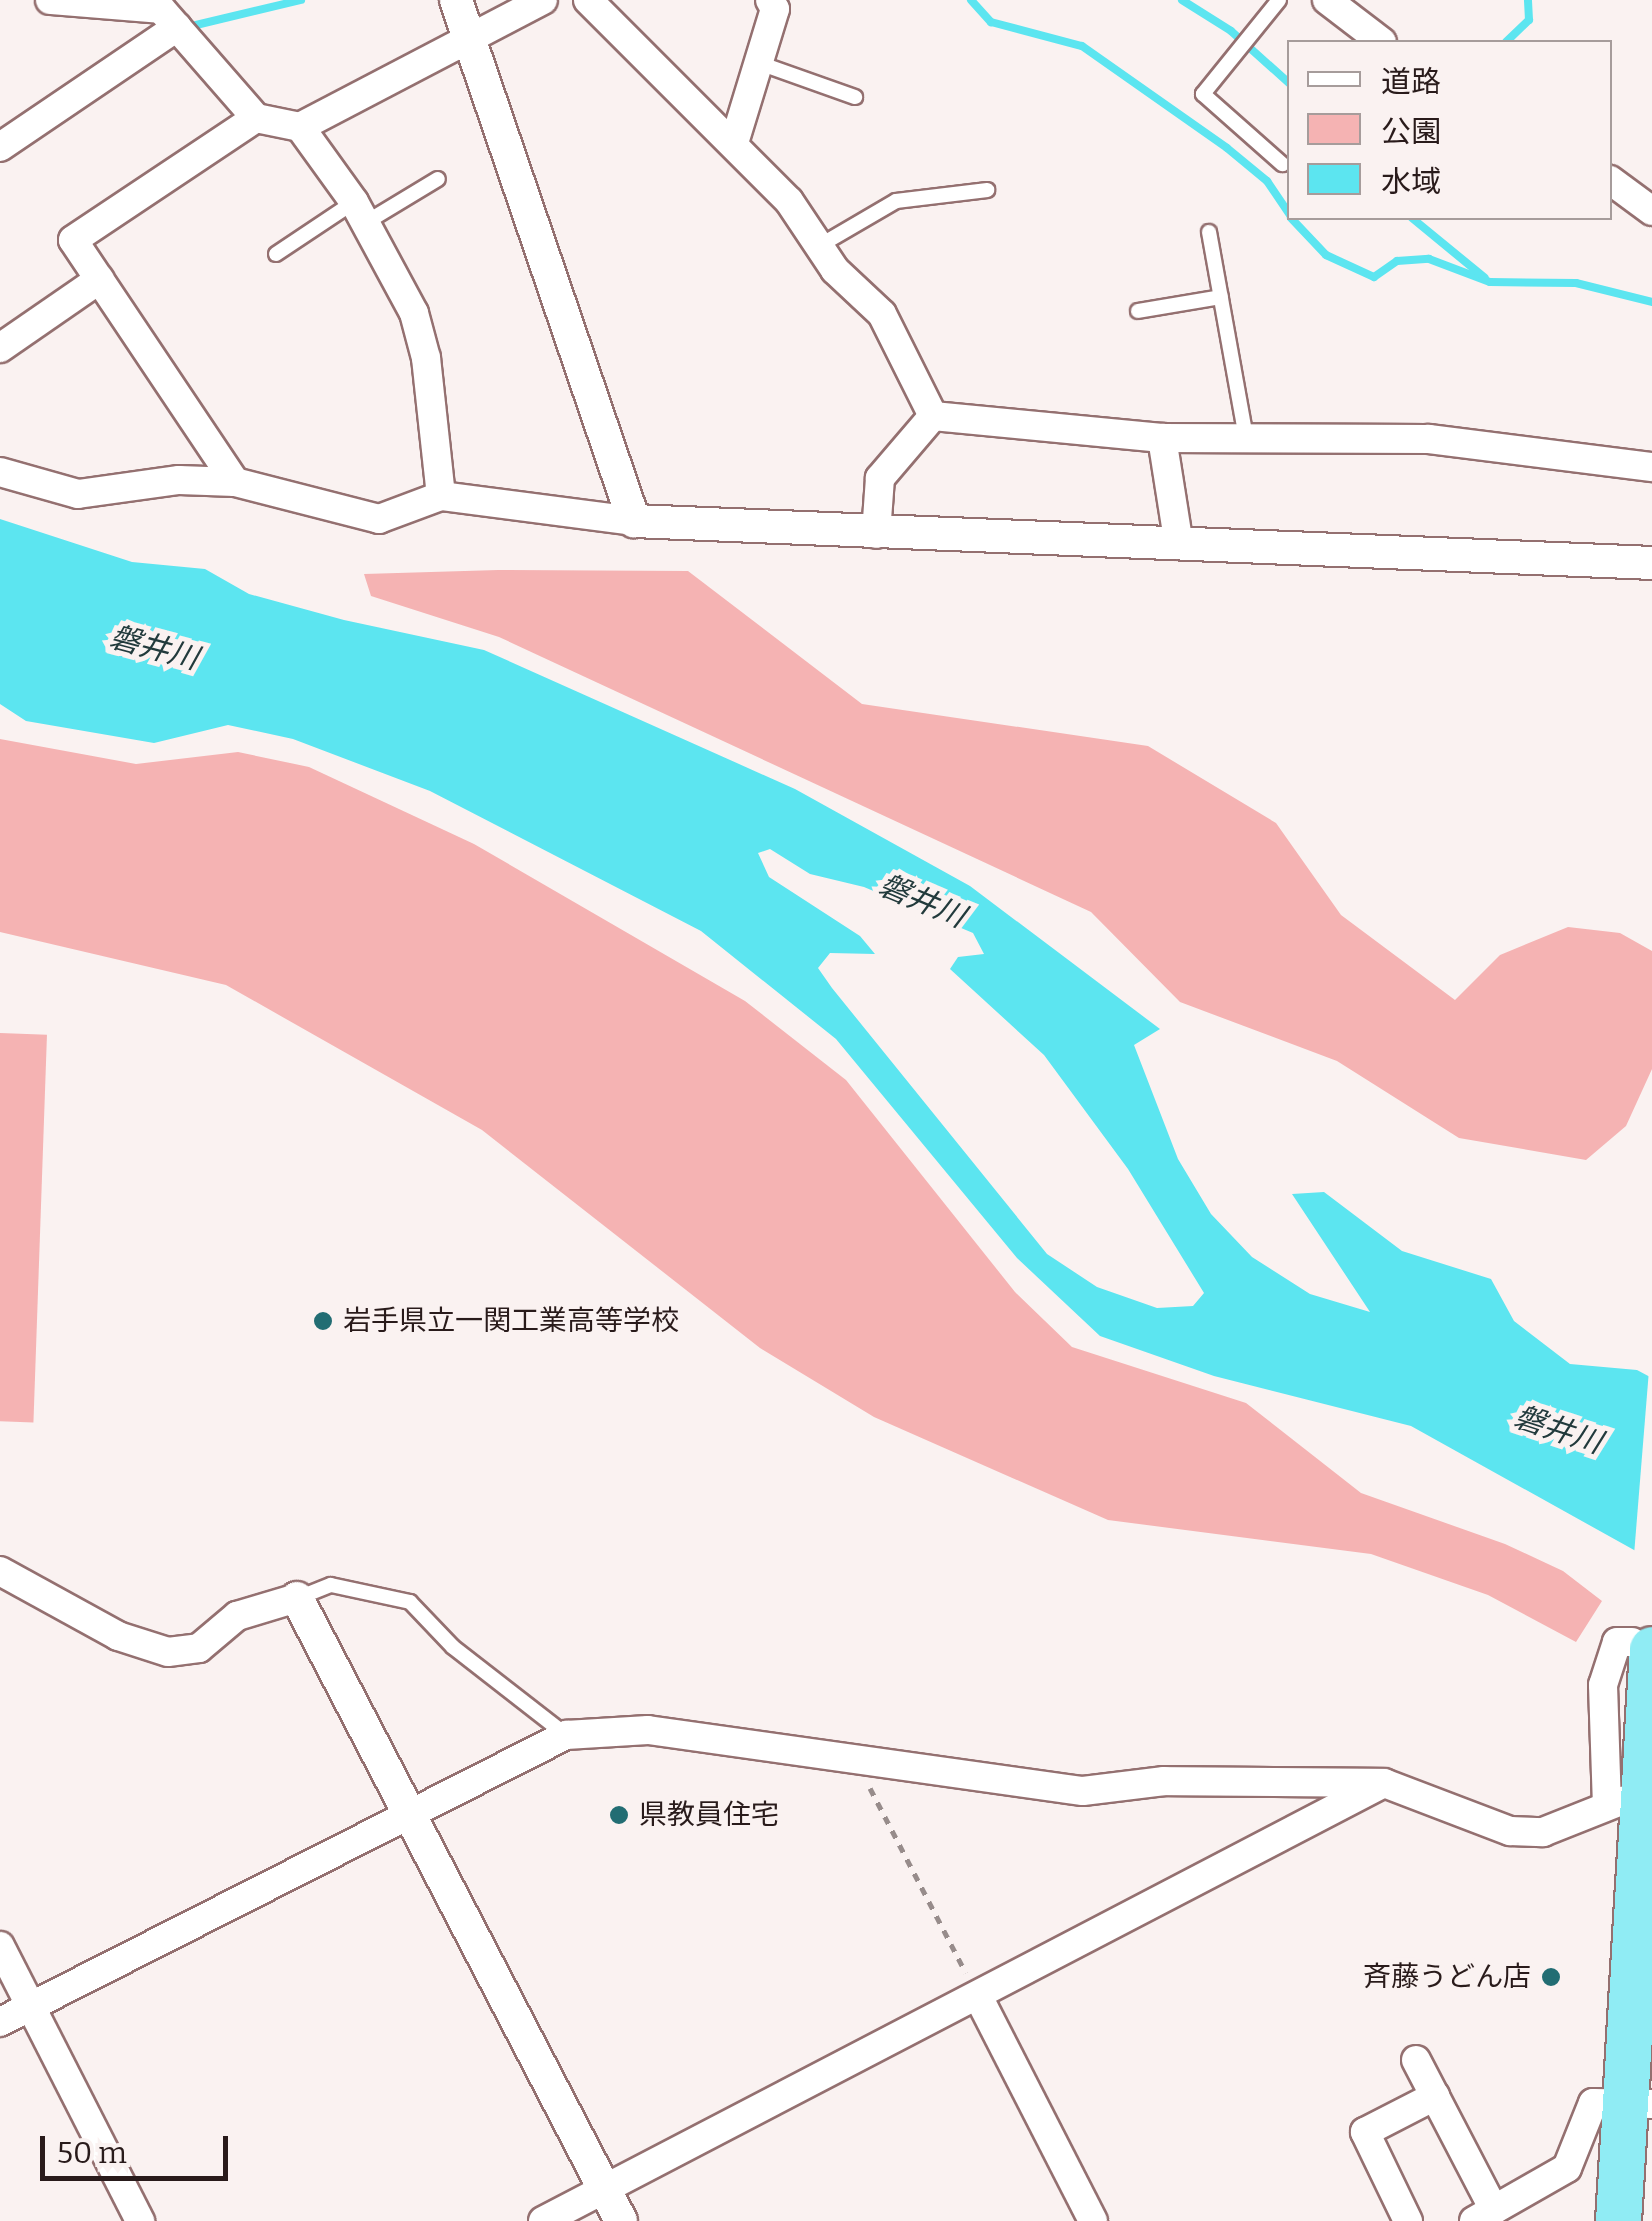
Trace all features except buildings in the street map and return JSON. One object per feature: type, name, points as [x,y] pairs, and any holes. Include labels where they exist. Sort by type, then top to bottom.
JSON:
[{"type":"highway","points":[[1618,2221],[1639,2104],[1631,1983],[1642,1645]]},
{"type":"highway","points":[[1631,1983],[1652,1931]]},
{"type":"street","points":[[50,0],[167,12],[256,118],[300,127],[543,0]]},
{"type":"street","points":[[456,0],[634,521]]},
{"type":"street","points":[[588,0],[789,201],[819,246],[882,314],[934,416]]},
{"type":"street","points":[[734,144],[775,9],[770,0]]},
{"type":"street","points":[[1327,0],[1379,40]]},
{"type":"street","points":[[0,148],[167,12]]},
{"type":"street","points":[[236,482],[73,240],[256,118]]},
{"type":"street","points":[[300,127],[359,212],[414,313],[441,496]]},
{"type":"street","points":[[1612,181],[1652,211]]},
{"type":"street","points":[[1,345],[100,280]]},
{"type":"street","points":[[876,534],[880,478],[934,416]]},
{"type":"street","points":[[934,416],[1162,438],[1429,439],[1652,467]]},
{"type":"street","points":[[1162,438],[1178,544]]},
{"type":"street","points":[[0,472],[78,494],[179,480],[236,482],[378,519],[441,496],[634,521],[1652,564]]},
{"type":"street","points":[[0,1571],[118,1636],[168,1652],[199,1648],[236,1616],[297,1598],[621,2221]]},
{"type":"street","points":[[0,2022],[566,1735],[648,1730],[866,1765],[1083,1791],[1164,1780],[1384,1784],[1510,1831],[1543,1832],[1634,1800]]},
{"type":"street","points":[[542,2221],[979,1998],[1384,1784]]},
{"type":"street","points":[[0,1946],[140,2221]]},
{"type":"street","points":[[979,1998],[1094,2221]]},
{"type":"street","points":[[1416,2060],[1484,2216],[1567,2168],[1593,2103],[1639,2104]]},
{"type":"street","points":[[1408,2221],[1365,2132],[1434,2096]]},
{"type":"lane","points":[[1278,0],[1203,94],[1282,164]]},
{"type":"lane","points":[[758,63],[855,97]]},
{"type":"lane","points":[[276,254],[359,212],[438,179]]},
{"type":"lane","points":[[819,246],[896,201],[987,190]]},
{"type":"lane","points":[[1209,232],[1246,438]]},
{"type":"lane","points":[[1138,311],[1220,297]]},
{"type":"lane","points":[[297,1598],[331,1585],[410,1602],[452,1647],[566,1735]]},
{"type":"path","points":[[866,1765],[868,1785],[979,1998]]},
{"type":"green space","points":[[688,571],[862,704],[1148,746],[1276,823],[1341,915],[1455,1000],[1500,955],[1568,927],[1620,933],[1652,951],[1652,1069],[1626,1126],[1586,1160],[1459,1138],[1337,1061],[1180,1002],[1091,912],[499,637],[371,596],[364,574]]},
{"type":"green space","points":[[0,739],[136,764],[238,752],[309,767],[474,844],[745,1001],[846,1080],[1015,1292],[1072,1347],[1246,1403],[1361,1493],[1505,1544],[1563,1571],[1602,1601],[1576,1642],[1488,1595],[1371,1554],[1108,1520],[874,1417],[760,1348],[482,1130],[226,985],[0,932]]},
{"type":"green space","points":[[0,1033],[47,1035],[33,1422],[0,1421]]},
{"type":"water","name":"磐井川","points":[[0,519],[132,562],[205,569],[249,594],[344,620],[484,650],[795,789],[970,886],[1160,1029],[1134,1045],[1178,1159],[1211,1214],[1252,1257],[1310,1294],[1370,1312],[1292,1194],[1324,1192],[1402,1251],[1491,1279],[1514,1321],[1570,1364],[1637,1370],[1652,1378],[1652,1560],[1411,1426],[1214,1376],[1100,1336],[1017,1258],[836,1039],[701,931],[430,791],[293,739],[228,725],[154,743],[26,721],[0,704]],"holes":[[[770,849],[810,874],[864,887],[973,933],[984,954],[958,957],[950,969],[1044,1055],[1128,1169],[1204,1293],[1193,1306],[1157,1308],[1097,1287],[1047,1254],[818,968],[830,953],[875,954],[860,936],[769,877],[758,853]]]},
{"type":"pier","points":[[1649,1370],[1652,1372],[1652,1565],[1634,1555]]},
{"type":"waterway","points":[[196,25],[301,0]]},
{"type":"waterway","points":[[971,0],[991,22],[1082,46],[1227,148],[1267,181],[1287,211]]},
{"type":"waterway","points":[[1182,0],[1231,31],[1287,81]]},
{"type":"waterway","points":[[1508,40],[1529,20],[1528,0]]},
{"type":"waterway","points":[[1293,220],[1326,255],[1374,277],[1397,261],[1429,259],[1490,282],[1576,283],[1652,302]]},
{"type":"waterway","points":[[1414,220],[1485,278]]},
{"type":"place","name":"岩手県立一関工業高等学校","points":[[323,1321]]},
{"type":"place","name":"県教員住宅","points":[[619,1815]]},
{"type":"place","name":"斉藤うどん店","points":[[1551,1977]]}]
